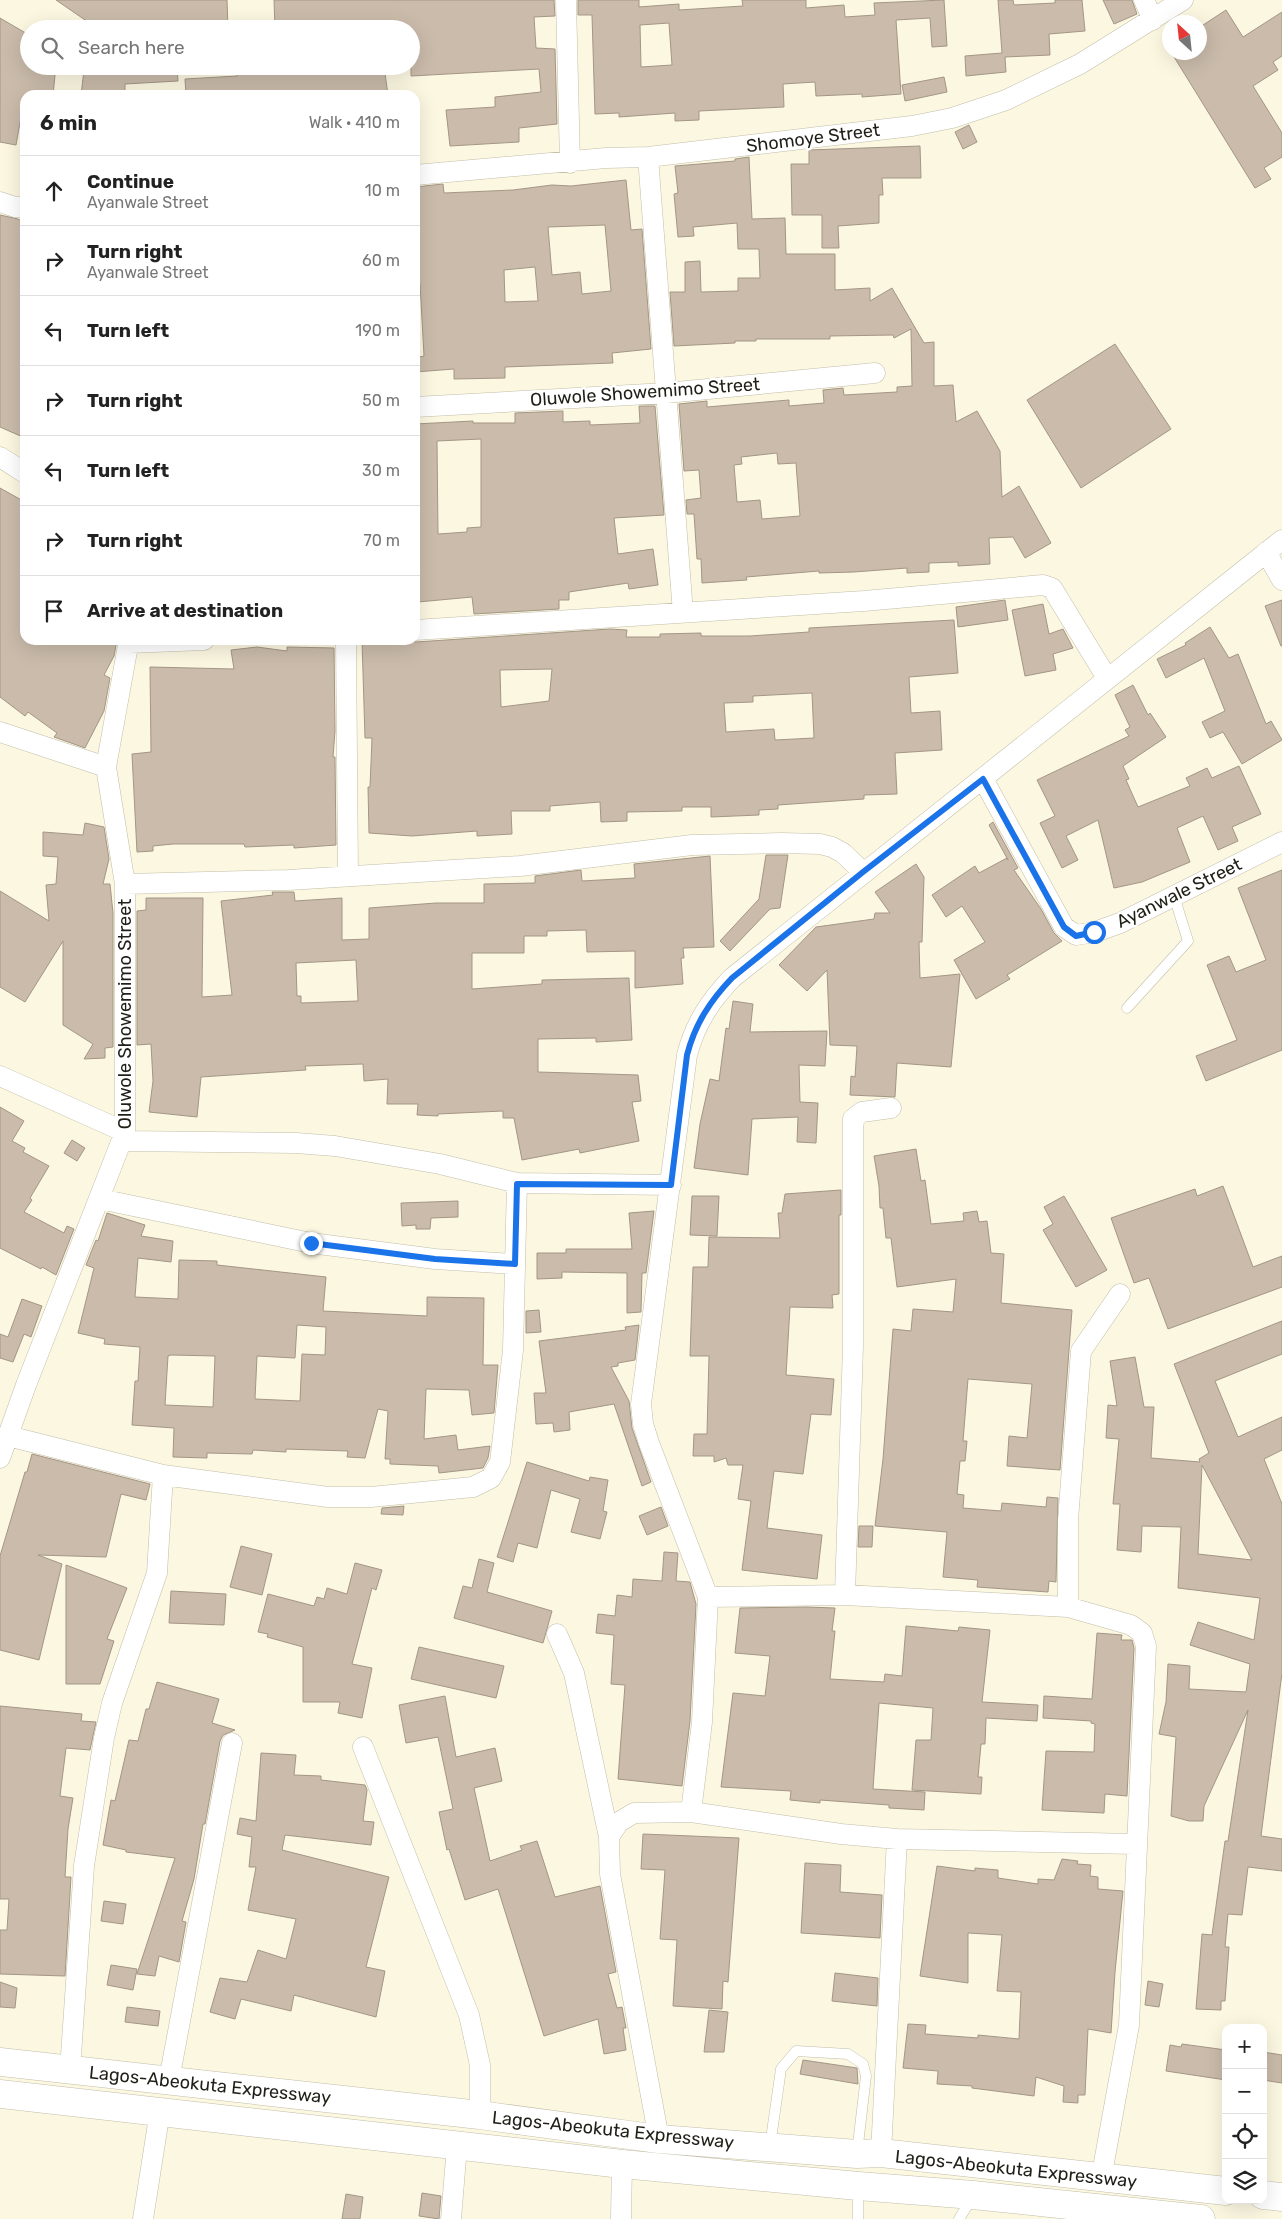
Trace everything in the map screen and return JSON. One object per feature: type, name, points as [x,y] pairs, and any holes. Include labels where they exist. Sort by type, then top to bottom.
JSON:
[{"type":"highway","name":"Lagos-Abeokuta Expressway","points":[[0,2062],[480,2115],[659,2139],[869,2153],[1222,2191]]},
{"type":"highway","name":"Lagos-Abeokuta Expressway","points":[[0,2094],[160,2110],[622,2164],[974,2195],[1126,2215],[1201,2219]]},
{"type":"highway","points":[[1267,2195],[1282,2197]]},
{"type":"street","points":[[566,0],[570,162]]},
{"type":"street","points":[[1144,0],[1153,20]]},
{"type":"street","name":"Shomoye Street","points":[[420,175],[606,158],[648,157],[912,126],[952,118],[1006,100],[1080,64],[1183,0]]},
{"type":"street","points":[[648,157],[683,613]]},
{"type":"street","points":[[0,202],[20,207]]},
{"type":"street","name":"Oluwole Showemimo Street","points":[[420,408],[666,393],[875,373]]},
{"type":"street","points":[[0,457],[20,470]]},
{"type":"street","points":[[691,1812],[702,1722],[708,1597],[643,1424],[643,1380],[671,1185],[687,1055],[692,1036],[700,1018],[717,994],[732,978],[863,872],[983,779],[1106,678],[1282,540]]},
{"type":"street","points":[[1266,552],[1282,580]]},
{"type":"street","points":[[420,630],[864,601],[1043,585],[1052,588],[1106,678]]},
{"type":"street","name":"Oluwole Showemimo Street","points":[[0,1458],[26,1385],[124,1137],[127,1049],[125,884],[106,767],[128,645]]},
{"type":"street","points":[[346,645],[348,875]]},
{"type":"street","points":[[0,732],[106,767]]},
{"type":"street","name":"Ayanwale Street","points":[[983,779],[1064,927],[1076,936],[1120,923],[1282,842]]},
{"type":"street","points":[[125,884],[288,880],[520,866],[692,845],[782,843],[820,844],[832,847],[843,853],[863,872]]},
{"type":"street","points":[[0,1076],[124,1137],[336,1146],[440,1164],[517,1184],[671,1185]]},
{"type":"street","points":[[845,1596],[853,1346],[854,1172],[852,1128],[853,1118],[862,1112],[891,1108]]},
{"type":"street","points":[[8,1436],[163,1475],[328,1497],[370,1497],[473,1488],[491,1478],[500,1462],[512,1350],[517,1184]]},
{"type":"street","points":[[100,1199],[311,1243],[435,1259],[515,1264]]},
{"type":"street","points":[[1068,1607],[1068,1520],[1081,1351],[1120,1294]]},
{"type":"street","points":[[70,2070],[84,1866],[104,1738],[112,1702],[157,1573],[163,1475]]},
{"type":"street","points":[[708,1597],[845,1596],[1068,1607],[1131,1625],[1142,1633],[1146,1646],[1136,1844],[1130,2025],[1101,2179]]},
{"type":"street","points":[[557,1634],[574,1672],[609,1837],[610,1874],[659,2139]]},
{"type":"street","points":[[169,2080],[232,1742]]},
{"type":"street","points":[[363,1747],[469,2015],[480,2066],[480,2115]]},
{"type":"street","points":[[609,1837],[619,1822],[634,1813],[691,1812],[841,1834],[897,1839],[1136,1844]]},
{"type":"street","points":[[869,2153],[897,1839]]},
{"type":"street","points":[[143,2219],[160,2110]]},
{"type":"street","points":[[451,2219],[457,2146]]},
{"type":"street","points":[[621,2219],[622,2164]]},
{"type":"lane","points":[[1127,1008],[1188,941],[1174,896]]},
{"type":"lane","points":[[770,2147],[781,2069],[786,2062],[796,2051],[848,2054],[863,2064],[866,2076],[869,2153]]},
{"type":"lane","points":[[858,2186],[858,2219]]},
{"type":"lane","points":[[960,2219],[974,2195]]},
{"type":"building","points":[[56,0],[227,0],[228,20],[85,20]]},
{"type":"building","points":[[274,0],[554,0],[555,16],[534,17],[536,48],[555,49],[557,124],[519,128],[519,142],[450,146],[446,110],[495,107],[495,97],[541,92],[539,69],[411,76],[420,75],[420,20],[275,20]]},
{"type":"building","points":[[578,0],[639,0],[639,7],[679,4],[679,10],[743,6],[742,0],[806,0],[806,8],[844,5],[845,17],[875,15],[874,3],[944,0],[947,46],[932,47],[930,18],[896,20],[901,94],[862,97],[862,94],[816,96],[815,82],[783,84],[784,107],[699,111],[699,120],[675,121],[675,113],[619,117],[619,113],[595,114],[592,15],[578,15]],"holes":[[[669,23],[672,65],[641,67],[640,25]]]},
{"type":"building","points":[[998,0],[1013,0],[1014,5],[1055,3],[1055,0],[1082,0],[1085,31],[1049,34],[1050,55],[1005,57],[1006,72],[966,76],[965,56],[1002,53]]},
{"type":"building","points":[[1103,0],[1132,0],[1137,14],[1114,24]]},
{"type":"building","points":[[1226,10],[1243,37],[1282,12],[1282,56],[1273,62],[1278,70],[1253,86],[1282,133],[1282,157],[1264,168],[1271,179],[1255,188],[1176,60],[1207,60],[1207,22]]},
{"type":"building","points":[[0,18],[20,30],[20,75],[55,75],[54,90],[20,90],[20,123],[16,145],[0,142]]},
{"type":"building","points":[[83,75],[178,75],[178,81],[125,84],[125,90],[82,90]]},
{"type":"building","points":[[385,75],[387,90],[186,90],[185,79],[237,76]]},
{"type":"building","points":[[944,77],[947,92],[905,101],[902,85]]},
{"type":"building","points":[[969,125],[977,142],[963,149],[955,132]]},
{"type":"building","points":[[920,146],[921,178],[882,178],[883,195],[879,195],[879,223],[838,226],[839,248],[822,248],[822,215],[792,215],[791,164],[809,164],[809,150]]},
{"type":"building","points":[[749,157],[752,219],[785,218],[786,254],[835,254],[835,290],[870,288],[870,301],[892,288],[924,343],[934,342],[934,386],[953,385],[956,422],[977,411],[1000,451],[1002,497],[1019,486],[1051,543],[1025,558],[1013,537],[989,538],[990,564],[958,566],[958,562],[929,563],[929,572],[907,573],[907,568],[854,572],[819,573],[819,571],[746,577],[747,580],[702,583],[701,559],[697,559],[694,514],[687,514],[686,500],[701,498],[699,470],[684,471],[679,404],[707,401],[707,407],[789,400],[789,406],[824,403],[823,390],[843,388],[844,395],[897,392],[897,387],[912,386],[911,329],[894,338],[893,335],[830,336],[830,339],[756,339],[756,341],[735,341],[735,343],[674,346],[670,292],[685,292],[685,262],[700,261],[701,292],[738,291],[738,278],[760,278],[759,249],[738,249],[737,223],[693,227],[694,236],[678,237],[674,194],[678,193],[675,166],[735,161],[735,159]],"holes":[[[777,453],[778,464],[796,463],[800,516],[762,519],[760,500],[737,502],[734,465],[742,464],[741,457]]]},
{"type":"building","points":[[626,180],[631,230],[642,229],[651,349],[612,353],[613,363],[505,367],[505,378],[454,379],[454,369],[420,372],[420,357],[424,356],[420,283],[420,186],[443,184],[444,193],[513,190],[552,185],[571,186]],"holes":[[[605,225],[611,291],[582,294],[580,272],[552,275],[548,227]],[[535,267],[538,301],[505,302],[504,270]]]},
{"type":"building","points":[[0,215],[20,220],[20,436],[0,427]]},
{"type":"building","points":[[1115,344],[1171,429],[1081,488],[1027,400]]},
{"type":"building","points":[[639,406],[655,406],[664,515],[614,518],[618,554],[653,549],[658,585],[629,589],[628,583],[569,592],[569,600],[559,600],[559,609],[474,614],[472,597],[420,602],[420,424],[473,421],[473,423],[515,423],[515,413],[563,411],[563,422],[590,421],[590,425],[640,423]],"holes":[[[481,439],[481,527],[467,528],[467,532],[438,534],[437,441]]]},
{"type":"building","points":[[0,488],[20,499],[20,645],[116,645],[114,656],[104,675],[110,678],[104,711],[85,748],[54,737],[57,733],[28,712],[25,716],[0,697]]},
{"type":"building","points":[[1005,600],[1008,620],[958,627],[956,607]]},
{"type":"building","points":[[1282,600],[1282,646],[1281,646],[1265,606]]},
{"type":"building","points":[[1043,604],[1049,634],[1063,629],[1073,648],[1053,654],[1056,670],[1025,676],[1012,610]]},
{"type":"building","points":[[954,620],[958,673],[909,677],[911,713],[940,711],[942,750],[895,753],[897,794],[864,795],[864,799],[778,805],[778,809],[759,810],[759,815],[711,817],[711,807],[682,807],[682,811],[627,812],[627,821],[601,822],[600,802],[550,806],[550,811],[511,811],[512,834],[477,836],[477,831],[412,836],[369,833],[368,787],[370,787],[372,738],[365,738],[362,645],[420,645],[420,642],[610,629],[627,630],[626,637],[660,637],[660,634],[701,633],[701,636],[750,636],[809,632],[809,628]],"holes":[[[552,669],[549,701],[501,707],[500,670]],[[812,693],[814,738],[775,740],[774,729],[726,732],[724,703],[753,702],[753,696]]]},
{"type":"building","points":[[1210,627],[1229,658],[1238,654],[1266,724],[1271,721],[1282,740],[1242,764],[1223,732],[1210,738],[1202,722],[1225,711],[1204,658],[1166,678],[1157,659],[1186,645],[1185,643]]},
{"type":"building","points":[[257,647],[287,651],[287,647],[334,648],[335,731],[333,757],[335,757],[336,845],[294,848],[294,845],[245,847],[244,844],[173,844],[153,846],[153,851],[137,852],[132,754],[151,752],[150,667],[234,669],[231,650]]},
{"type":"building","points":[[1133,685],[1148,715],[1150,713],[1166,737],[1123,766],[1129,779],[1126,780],[1138,807],[1190,786],[1186,778],[1207,768],[1212,778],[1239,766],[1261,814],[1232,827],[1238,841],[1218,850],[1203,816],[1177,828],[1190,862],[1142,882],[1114,888],[1098,820],[1066,836],[1078,860],[1062,868],[1040,823],[1055,816],[1037,780],[1129,736],[1125,730],[1130,727],[1115,695]]},
{"type":"building","points":[[993,822],[1018,868],[1014,870],[1041,909],[1054,933],[1062,941],[1007,975],[1010,979],[976,999],[954,960],[985,942],[962,906],[946,917],[932,895],[975,866],[979,873],[1007,858],[989,825]]},
{"type":"building","points":[[85,823],[104,827],[109,859],[103,884],[110,884],[113,913],[113,1047],[105,1048],[105,1058],[84,1059],[93,1044],[63,1025],[63,941],[25,1002],[0,987],[0,891],[49,921],[46,885],[56,884],[58,857],[43,856],[43,832],[83,835]]},
{"type":"building","points":[[766,855],[788,855],[780,908],[770,909],[730,951],[720,941],[759,899]]},
{"type":"building","points":[[710,856],[714,947],[683,948],[684,958],[681,958],[683,984],[635,988],[635,951],[587,952],[586,930],[547,931],[547,936],[524,936],[524,953],[472,953],[472,989],[542,984],[542,980],[629,978],[632,1040],[596,1042],[596,1038],[538,1039],[538,1072],[638,1075],[641,1101],[632,1102],[639,1141],[580,1153],[579,1149],[522,1160],[514,1118],[503,1118],[503,1111],[438,1114],[438,1116],[417,1115],[418,1104],[387,1104],[388,1079],[364,1081],[363,1064],[305,1066],[306,1070],[201,1077],[197,1117],[149,1112],[153,1081],[151,1044],[137,1045],[137,911],[146,910],[146,898],[203,898],[202,997],[232,995],[221,901],[273,895],[272,892],[294,892],[295,901],[342,898],[342,940],[369,939],[369,908],[436,903],[484,903],[484,884],[535,883],[535,876],[581,870],[582,881],[635,878],[634,864]],"holes":[[[356,960],[358,1001],[301,1003],[301,996],[297,996],[296,963]]]},
{"type":"building","points":[[916,864],[924,877],[922,942],[919,942],[920,978],[960,974],[951,1067],[897,1063],[895,1097],[850,1095],[851,1076],[855,1077],[857,1046],[830,1045],[827,970],[807,991],[779,965],[816,927],[874,919],[875,913],[890,913],[875,892]]},
{"type":"building","points":[[1282,870],[1282,1050],[1206,1081],[1196,1056],[1237,1040],[1207,965],[1229,956],[1236,972],[1266,960],[1238,888]]},
{"type":"building","points":[[733,1001],[753,1004],[750,1032],[827,1031],[825,1066],[799,1065],[800,1102],[818,1103],[816,1143],[797,1142],[798,1117],[752,1119],[748,1175],[694,1168],[700,1124],[710,1079],[719,1081],[726,1028],[729,1029]]},
{"type":"building","points":[[0,1107],[24,1121],[12,1141],[25,1148],[23,1152],[49,1166],[24,1212],[64,1233],[67,1226],[74,1229],[56,1275],[0,1248]]},
{"type":"building","points":[[72,1140],[85,1148],[77,1161],[64,1153]]},
{"type":"building","points":[[916,1149],[921,1181],[925,1180],[931,1224],[964,1221],[963,1213],[977,1211],[979,1222],[987,1221],[991,1253],[1004,1254],[1001,1303],[1072,1310],[1060,1470],[1007,1466],[1009,1436],[1027,1438],[1032,1384],[968,1379],[963,1441],[967,1441],[965,1461],[960,1461],[957,1494],[964,1495],[963,1508],[1001,1511],[1002,1503],[1046,1507],[1047,1497],[1058,1498],[1056,1582],[1049,1581],[1048,1592],[977,1587],[978,1580],[943,1577],[947,1532],[875,1526],[883,1459],[893,1329],[911,1331],[913,1309],[953,1312],[956,1279],[897,1287],[891,1238],[886,1238],[883,1208],[880,1208],[879,1186],[874,1156]]},
{"type":"building","points":[[1223,1186],[1253,1267],[1282,1256],[1282,1287],[1168,1329],[1149,1278],[1134,1283],[1111,1218],[1195,1189],[1197,1196]]},
{"type":"building","points":[[841,1190],[841,1215],[839,1215],[839,1294],[832,1295],[833,1308],[790,1307],[786,1375],[834,1379],[831,1415],[811,1414],[803,1474],[774,1471],[767,1528],[822,1535],[817,1579],[742,1570],[751,1501],[738,1499],[743,1465],[728,1465],[726,1458],[714,1462],[714,1456],[693,1456],[694,1434],[707,1434],[709,1356],[690,1356],[693,1267],[708,1267],[709,1237],[780,1238],[778,1213],[782,1213],[785,1194]]},
{"type":"building","points":[[692,1196],[719,1196],[717,1236],[690,1235]]},
{"type":"building","points":[[1064,1196],[1107,1270],[1076,1287],[1043,1230],[1053,1224],[1044,1207]]},
{"type":"building","points":[[458,1201],[458,1217],[431,1218],[430,1229],[416,1229],[416,1225],[402,1226],[401,1203]]},
{"type":"building","points":[[654,1211],[646,1273],[642,1273],[641,1312],[627,1313],[627,1273],[562,1272],[562,1278],[537,1279],[537,1253],[566,1253],[566,1249],[632,1249],[629,1213]]},
{"type":"building","points":[[107,1213],[145,1225],[141,1236],[173,1241],[171,1262],[138,1258],[135,1297],[178,1299],[179,1260],[217,1261],[217,1265],[326,1277],[323,1311],[427,1316],[427,1297],[484,1298],[483,1365],[498,1365],[494,1413],[472,1415],[469,1390],[426,1389],[424,1439],[456,1435],[458,1450],[490,1446],[488,1458],[483,1468],[439,1473],[438,1466],[390,1464],[390,1459],[385,1459],[388,1411],[378,1409],[365,1458],[347,1457],[348,1451],[286,1449],[286,1452],[253,1450],[252,1454],[207,1453],[207,1458],[173,1457],[174,1428],[132,1425],[135,1381],[138,1381],[140,1347],[104,1344],[105,1339],[78,1333],[94,1268],[86,1265],[96,1240],[98,1241]],"holes":[[[297,1325],[326,1327],[325,1355],[302,1354],[300,1401],[255,1399],[257,1356],[295,1358]],[[168,1356],[215,1356],[213,1407],[165,1405]]]},
{"type":"building","points":[[22,1299],[42,1306],[31,1337],[24,1334],[13,1362],[0,1358],[0,1334],[8,1337]]},
{"type":"building","points":[[539,1310],[541,1332],[526,1333],[526,1311]]},
{"type":"building","points":[[1282,1321],[1282,1354],[1215,1381],[1238,1437],[1282,1417],[1282,1450],[1264,1459],[1282,1504],[1282,1673],[1261,1836],[1282,1839],[1282,1871],[1248,1867],[1242,1915],[1228,1914],[1225,1947],[1229,1947],[1225,2001],[1221,2001],[1221,2010],[1196,2009],[1202,1934],[1212,1935],[1225,1841],[1228,1841],[1248,1710],[1204,1806],[1203,1821],[1189,1821],[1171,1816],[1176,1737],[1159,1734],[1166,1702],[1168,1664],[1190,1666],[1189,1689],[1246,1692],[1250,1664],[1190,1645],[1198,1622],[1254,1640],[1260,1598],[1178,1588],[1181,1527],[1142,1526],[1141,1552],[1117,1550],[1120,1504],[1113,1504],[1119,1439],[1106,1438],[1108,1405],[1117,1406],[1110,1361],[1135,1357],[1144,1407],[1154,1407],[1151,1458],[1200,1462],[1199,1459],[1209,1453],[1174,1364]],"holes":[[[1202,1465],[1252,1560],[1198,1554]]]},
{"type":"building","points":[[639,1325],[635,1360],[618,1363],[618,1366],[611,1367],[629,1401],[632,1428],[651,1482],[642,1486],[614,1404],[569,1412],[570,1430],[554,1432],[553,1423],[536,1424],[534,1393],[546,1393],[539,1341],[626,1330],[625,1327]]},
{"type":"building","points":[[32,1454],[150,1484],[146,1500],[121,1494],[106,1557],[38,1555],[62,1564],[39,1660],[0,1650],[0,1556]]},
{"type":"building","points":[[527,1462],[589,1481],[590,1477],[608,1480],[603,1511],[607,1512],[600,1539],[571,1532],[580,1499],[551,1490],[537,1548],[518,1543],[513,1562],[497,1557]]},
{"type":"building","points":[[404,1506],[403,1515],[381,1514],[382,1508]]},
{"type":"building","points":[[661,1507],[668,1526],[647,1535],[639,1516]]},
{"type":"building","points":[[859,1526],[873,1526],[872,1547],[858,1547]]},
{"type":"building","points":[[241,1546],[272,1554],[262,1595],[230,1587]]},
{"type":"building","points":[[664,1552],[678,1553],[676,1581],[690,1582],[696,1604],[690,1721],[682,1786],[618,1779],[625,1685],[611,1684],[614,1635],[596,1633],[598,1614],[615,1616],[617,1595],[632,1597],[633,1579],[662,1581]]},
{"type":"building","points":[[479,1559],[494,1563],[487,1592],[552,1611],[543,1643],[454,1618],[463,1586],[472,1588]]},
{"type":"building","points":[[355,1563],[382,1570],[376,1590],[372,1588],[352,1664],[372,1668],[362,1718],[338,1713],[340,1702],[303,1702],[303,1647],[267,1637],[268,1634],[258,1632],[268,1594],[314,1606],[317,1597],[324,1599],[327,1588],[347,1594]]},
{"type":"building","points":[[66,1565],[127,1588],[107,1639],[114,1641],[100,1684],[66,1684]]},
{"type":"building","points":[[171,1591],[226,1594],[224,1625],[169,1623]]},
{"type":"building","points":[[740,1608],[835,1608],[832,1631],[835,1631],[830,1679],[884,1682],[885,1674],[902,1676],[906,1626],[958,1631],[959,1627],[990,1630],[982,1702],[1038,1705],[1037,1721],[986,1718],[985,1744],[981,1744],[978,1777],[982,1777],[981,1794],[912,1790],[916,1740],[931,1740],[933,1708],[879,1703],[873,1789],[925,1792],[924,1810],[889,1808],[889,1805],[820,1800],[820,1803],[790,1800],[791,1791],[721,1787],[733,1693],[765,1696],[770,1656],[735,1653]]},
{"type":"building","points":[[1097,1633],[1122,1635],[1121,1640],[1132,1640],[1134,1648],[1127,1796],[1105,1794],[1104,1813],[1042,1810],[1046,1751],[1094,1752],[1095,1724],[1091,1723],[1091,1721],[1043,1718],[1044,1696],[1092,1699]]},
{"type":"building","points":[[419,1647],[504,1666],[496,1698],[411,1679]]},
{"type":"building","points":[[157,1682],[219,1699],[212,1723],[235,1730],[223,1735],[220,1741],[194,1879],[182,1921],[186,1922],[179,1962],[159,1956],[155,1976],[137,1974],[175,1858],[126,1852],[126,1850],[103,1845],[111,1800],[115,1801],[129,1740],[138,1741],[146,1709],[149,1709]]},
{"type":"building","points":[[445,1696],[456,1757],[495,1748],[502,1781],[474,1788],[490,1861],[522,1850],[520,1846],[537,1841],[555,1897],[600,1886],[616,1972],[608,1974],[617,2008],[622,2007],[626,2028],[623,2028],[626,2050],[604,2054],[598,2019],[544,2036],[498,1889],[465,1900],[449,1849],[447,1850],[439,1812],[453,1809],[438,1737],[406,1743],[399,1705]]},
{"type":"building","points":[[0,1706],[82,1714],[81,1721],[96,1722],[90,1750],[66,1748],[60,1796],[73,1798],[68,1829],[65,1877],[71,1877],[65,1976],[0,1974],[0,1930],[7,1930],[9,1899],[0,1899]]},
{"type":"building","points":[[261,1753],[296,1755],[294,1775],[321,1776],[321,1780],[365,1785],[367,1790],[363,1821],[374,1822],[371,1845],[285,1835],[282,1850],[389,1877],[366,1967],[385,1971],[376,2017],[294,1995],[291,2011],[241,1999],[235,2019],[210,2012],[220,1978],[247,1982],[258,1950],[286,1959],[296,1919],[248,1910],[256,1867],[249,1867],[252,1837],[237,1834],[240,1818],[256,1821]]},
{"type":"building","points":[[643,1834],[739,1838],[728,1982],[723,1981],[722,2009],[673,2006],[677,1940],[660,1939],[665,1870],[641,1869]]},
{"type":"building","points":[[1062,1859],[1078,1861],[1077,1864],[1091,1865],[1090,1876],[1098,1877],[1098,1889],[1123,1891],[1111,2033],[1088,2029],[1085,2095],[1078,2095],[1078,2103],[1063,2102],[1064,2086],[1036,2077],[1034,2096],[972,2088],[972,2086],[937,2084],[938,2071],[903,2068],[908,2024],[926,2025],[925,2034],[978,2038],[978,2035],[1019,2039],[1021,1992],[997,1991],[1002,1935],[968,1933],[968,1983],[920,1976],[937,1866],[975,1871],[975,1868],[998,1870],[998,1878],[1038,1884],[1038,1879],[1054,1880]]},
{"type":"building","points":[[805,1863],[841,1865],[840,1892],[882,1895],[880,1938],[801,1933]]},
{"type":"building","points":[[104,1901],[126,1904],[123,1924],[101,1921]]},
{"type":"building","points":[[111,1965],[137,1969],[133,1990],[107,1985]]},
{"type":"building","points":[[835,1973],[878,1978],[877,2006],[832,2001]]},
{"type":"building","points":[[1148,1981],[1163,1984],[1159,2007],[1145,2005]]},
{"type":"building","points":[[0,1982],[17,1988],[15,2008],[0,2007]]},
{"type":"building","points":[[127,2007],[160,2011],[158,2026],[125,2022]]},
{"type":"building","points":[[709,2010],[728,2012],[724,2052],[704,2052]]},
{"type":"building","points":[[1182,2044],[1222,2049],[1222,2079],[1166,2071],[1170,2045],[1181,2047]]},
{"type":"building","points":[[1267,2053],[1282,2055],[1282,2083],[1267,2081]]},
{"type":"building","points":[[803,2060],[857,2068],[858,2084],[800,2074]]},
{"type":"building","points":[[422,2193],[441,2196],[439,2219],[419,2216]]},
{"type":"building","points":[[346,2194],[363,2197],[360,2219],[342,2219]]},
{"type":"route","points":[[311,1243],[435,1259],[515,1264],[517,1184],[671,1185],[687,1055],[692,1036],[700,1018],[717,994],[732,978],[863,872],[983,779],[1064,927],[1076,936],[1094,932]]}]
